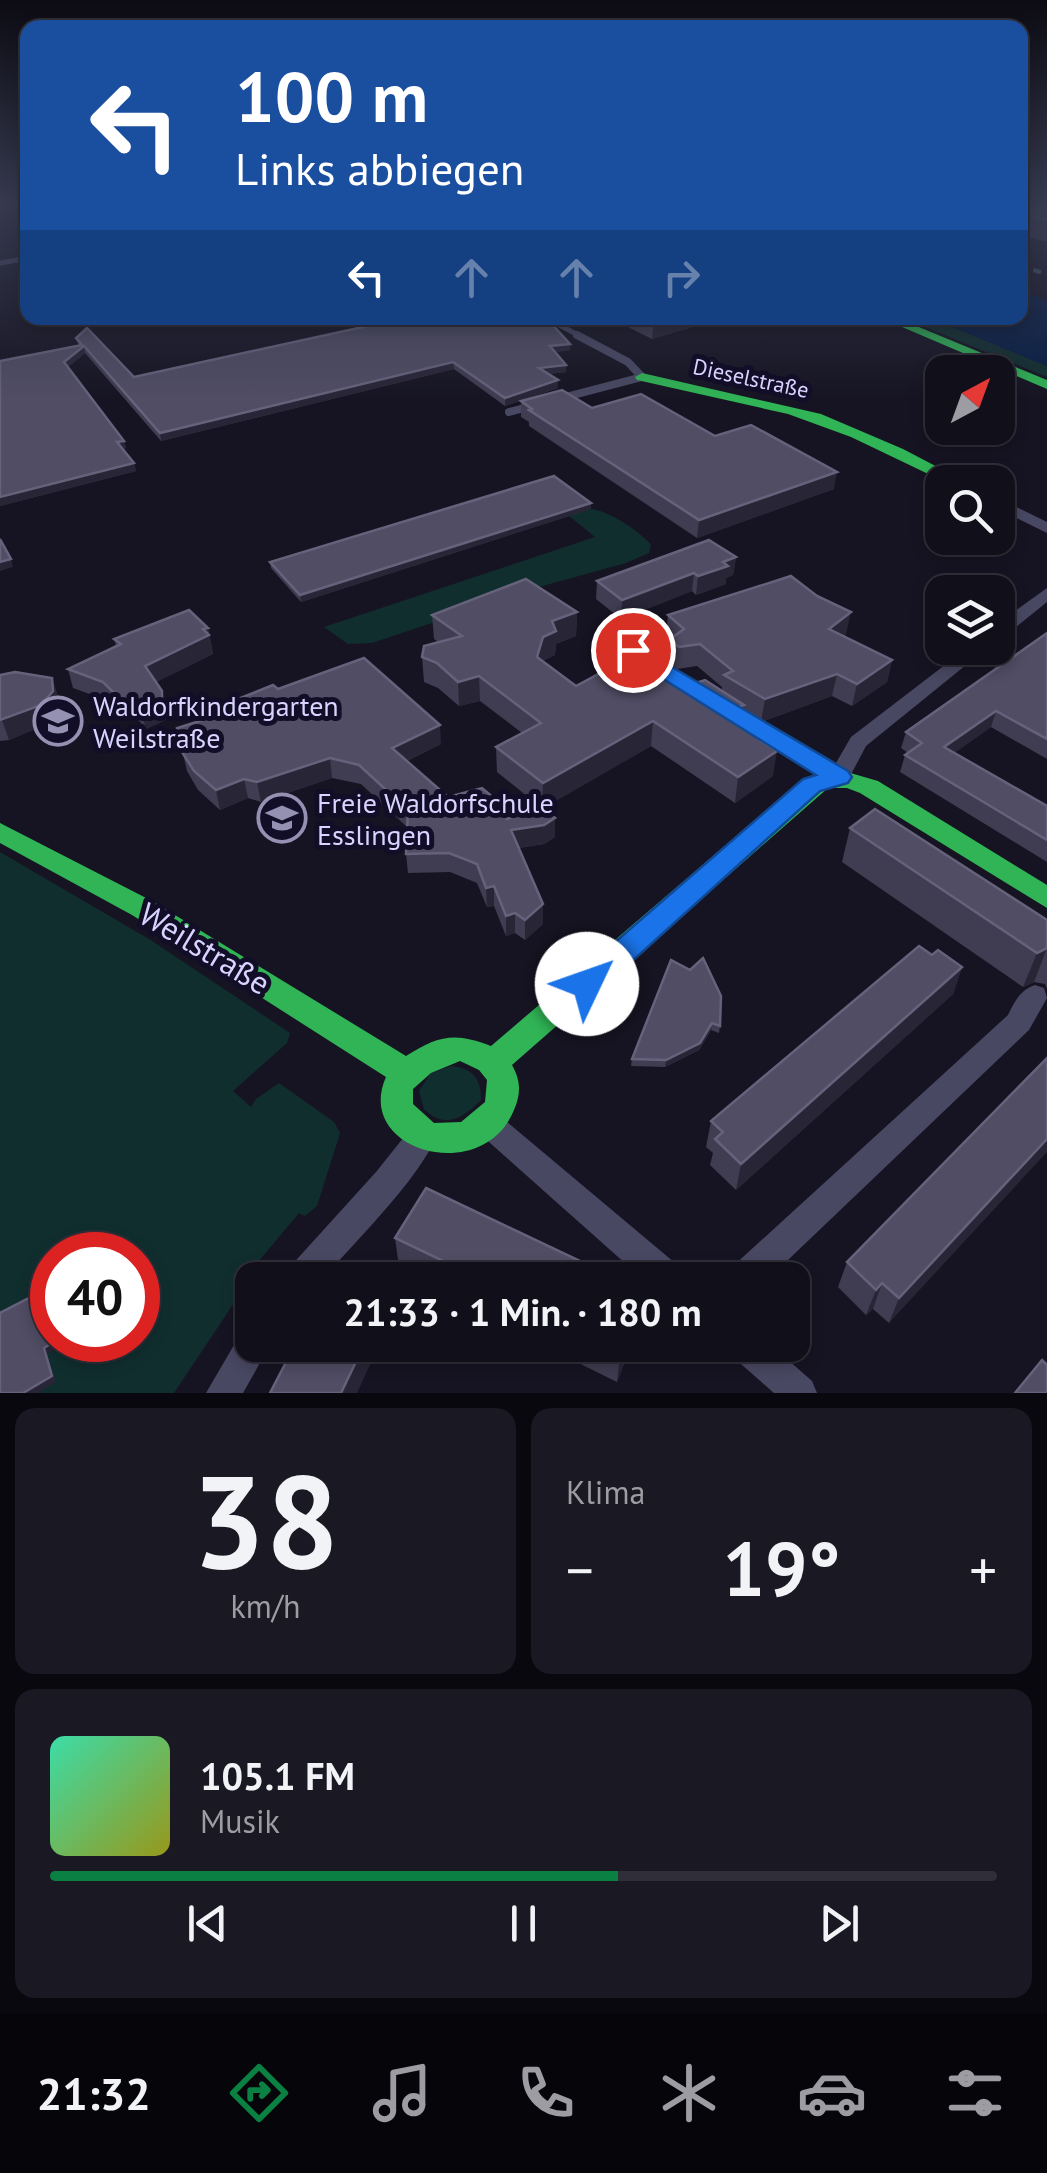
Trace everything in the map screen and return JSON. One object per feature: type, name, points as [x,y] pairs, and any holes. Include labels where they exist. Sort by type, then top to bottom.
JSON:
[{"type":"main road","points":[[877,325],[948,355]]},
{"type":"main road","points":[[904,325],[1047,385]]},
{"type":"main road","name":"Dieselstraße","points":[[642,377],[692,392],[805,414],[868,437],[925,466]]},
{"type":"main road","points":[[1015,384],[1047,398]]},
{"type":"main road","points":[[492,1064],[812,785],[839,777],[869,787],[1047,898]]},
{"type":"main road","name":"Weilstraße","points":[[0,832],[168,924],[405,1072]]},
{"type":"main road","points":[[449,1048],[473,1051],[492,1064],[505,1086],[502,1107],[490,1124],[457,1141],[422,1136],[406,1124],[398,1107],[398,1089],[405,1072],[424,1055],[449,1048]]},
{"type":"street","points":[[1015,512],[1047,528]]},
{"type":"street","points":[[1015,618],[1047,593]]},
{"type":"street","points":[[839,777],[858,742],[956,665]]},
{"type":"street","points":[[762,1262],[1019,1022],[1035,996]]},
{"type":"street","points":[[490,1124],[648,1262]]},
{"type":"street","points":[[317,1262],[422,1136]]},
{"type":"street","points":[[222,1393],[242,1362]]},
{"type":"street","points":[[764,1362],[800,1393]]},
{"type":"lane","points":[[509,412],[642,377],[628,362],[559,325]]},
{"type":"lane","points":[[748,724],[839,777]]},
{"type":"green space","points":[[920,325],[947,325],[1047,366],[1047,377],[1015,364],[1015,355],[993,355]]},
{"type":"green space","points":[[591,509],[632,528],[651,545],[649,553],[372,643],[348,644],[324,627],[595,537],[569,516]]},
{"type":"green space","points":[[0,852],[149,939],[290,1033],[287,1043],[233,1091],[251,1107],[279,1083],[334,1122],[340,1133],[317,1206],[305,1216],[299,1213],[258,1262],[235,1262],[235,1302],[174,1393],[0,1393]]},
{"type":"green space","points":[[451,1066],[474,1076],[481,1100],[461,1116],[439,1119],[424,1109],[419,1091],[431,1073]]},
{"type":"water","points":[[1028,293],[1047,301],[1047,366],[947,325],[1028,325]]},
{"type":"building","points":[[372,325],[553,325],[570,344],[550,346],[566,365],[539,368],[558,380],[505,398],[453,362],[160,433],[84,346],[64,362],[124,441],[117,442],[134,463],[0,497],[0,361],[82,345],[76,338],[87,328],[134,377]]},
{"type":"building","points":[[562,390],[592,408],[641,394],[715,436],[751,425],[837,472],[699,520],[529,410],[532,409],[521,401]]},
{"type":"building","points":[[554,476],[591,503],[300,595],[270,562]]},
{"type":"building","points":[[0,539],[11,559],[0,562]]},
{"type":"building","points":[[709,540],[736,557],[723,562],[728,566],[698,576],[694,573],[622,600],[597,581]]},
{"type":"building","points":[[791,576],[817,596],[851,612],[829,629],[892,660],[857,684],[837,674],[765,699],[724,675],[733,671],[700,644],[679,647],[669,640],[684,629],[668,615]]},
{"type":"building","points":[[526,579],[577,612],[552,621],[556,631],[543,637],[537,657],[576,686],[643,650],[696,683],[705,680],[744,705],[735,708],[774,733],[761,741],[777,751],[738,777],[653,721],[543,783],[496,747],[541,723],[479,676],[458,682],[437,663],[422,657],[424,646],[462,636],[432,615]]},
{"type":"building","points":[[189,610],[208,628],[203,629],[209,635],[145,666],[162,691],[162,699],[141,710],[131,697],[122,701],[103,682],[68,669],[121,644],[114,639]]},
{"type":"building","points":[[1047,633],[1047,739],[996,711],[944,747],[1047,806],[1047,840],[905,755],[922,743],[906,732],[1001,665],[1015,665],[1015,655]]},
{"type":"building","points":[[364,658],[440,725],[392,748],[448,797],[482,788],[500,803],[507,819],[539,805],[555,818],[544,825],[511,830],[543,904],[525,920],[515,913],[506,916],[494,886],[486,888],[477,864],[449,853],[406,854],[408,810],[359,765],[330,758],[257,782],[244,779],[216,790],[194,771],[182,752],[177,728],[203,720],[203,716],[223,705],[273,685],[278,689]]},
{"type":"building","points":[[15,672],[52,678],[53,691],[41,705],[0,720],[0,675]]},
{"type":"building","points":[[875,809],[1047,920],[1047,948],[1037,953],[850,828]]},
{"type":"building","points":[[919,946],[932,955],[938,950],[962,967],[741,1164],[715,1139],[723,1132],[711,1121]]},
{"type":"building","points":[[703,958],[721,996],[720,1026],[712,1023],[700,1043],[666,1060],[632,1059],[671,960],[690,970]]},
{"type":"building","points":[[1047,1058],[1047,1139],[899,1298],[882,1283],[876,1290],[847,1262]]},
{"type":"building","points":[[426,1188],[582,1262],[445,1262],[395,1238]]},
{"type":"building","points":[[30,1297],[30,1362],[48,1362],[52,1376],[23,1393],[0,1393],[0,1313]]},
{"type":"building","points":[[1042,1360],[1047,1365],[1047,1393],[1015,1393]]},
{"type":"building","points":[[286,1362],[356,1362],[341,1393],[270,1393]]},
{"type":"railway","points":[[1034,270],[1047,274]]},
{"type":"traffic: fast","points":[[904,325],[1047,385]]},
{"type":"traffic: fast","points":[[642,377],[815,418],[925,466]]},
{"type":"traffic: fast","points":[[492,1064],[819,782],[840,779],[869,787],[1047,898]]},
{"type":"traffic: fast","points":[[0,832],[142,908],[405,1072]]},
{"type":"traffic: fast","points":[[461,1048],[490,1061],[502,1076],[504,1093],[498,1110],[468,1136],[448,1140],[427,1136],[407,1122],[398,1108],[396,1095],[400,1083],[420,1063],[461,1048]]},
{"type":"place","name":"Waldorfkindergarten Weilstraße","points":[[58,721]]},
{"type":"place","name":"Freie Waldorfschule Esslingen","points":[[282,818]]},
{"type":"route","points":[[587,984],[812,785],[839,777],[764,735],[633,650]]}]
